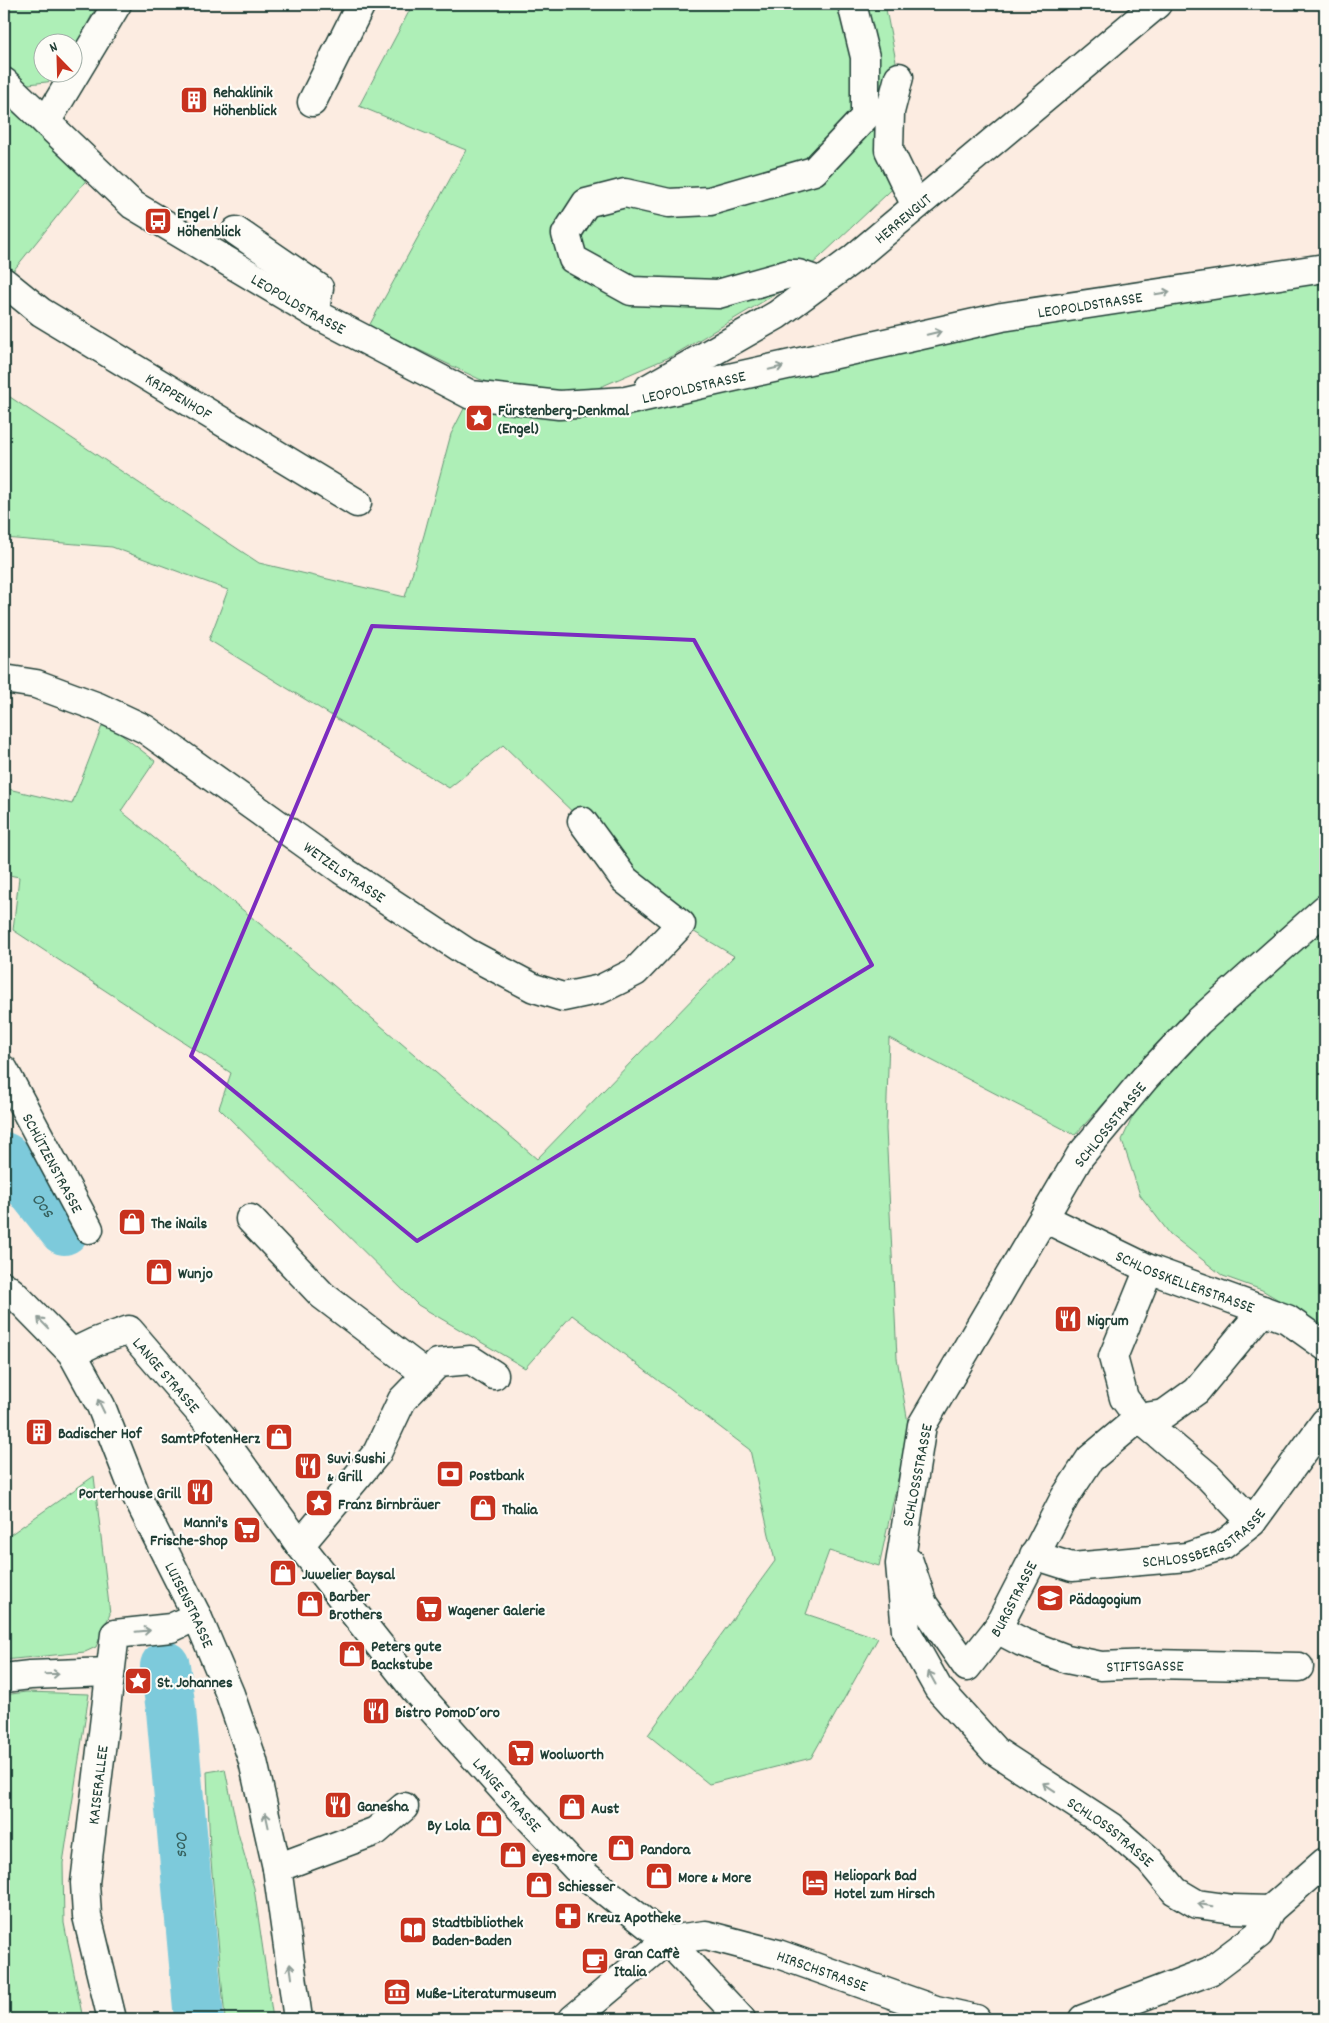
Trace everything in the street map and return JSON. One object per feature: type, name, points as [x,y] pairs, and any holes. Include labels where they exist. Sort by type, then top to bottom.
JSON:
[{"type":"street","points":[[46,122],[117,4]]},
{"type":"street","points":[[312,102],[361,4]]},
{"type":"street","points":[[821,282],[798,274],[789,274],[718,294],[632,292],[573,259],[566,234],[586,203],[625,193],[668,203],[710,201],[814,171],[865,117],[865,57],[852,4]]},
{"type":"street","name":"HERRENGUT","points":[[626,401],[777,315],[916,206],[1157,4]]},
{"type":"street","points":[[899,77],[890,112],[889,150],[916,206]]},
{"type":"street","name":"LEOPOLDSTRASSE","points":[[4,82],[133,205],[314,313],[471,395],[559,405],[626,401],[1002,317],[1325,268]]},
{"type":"street","points":[[236,231],[319,288],[314,313]]},
{"type":"street","name":"KRIPPENHOF","points":[[4,282],[41,312],[357,503]]},
{"type":"street","name":"WETZELSTRASSE","points":[[4,679],[36,684],[98,707],[144,729],[350,876],[466,952],[534,988],[563,997],[601,990],[635,972],[681,924],[625,880],[582,821]]},
{"type":"street","name":"SCHLOSSSTRASSE","points":[[1262,1909],[1233,1909],[1197,1904],[1175,1891],[1150,1861],[1111,1826],[995,1751],[938,1688],[906,1631],[900,1564],[922,1425],[1080,1156],[1145,1078],[1198,1022],[1325,909]]},
{"type":"street","name":"SCHÜTZENSTRASSE","points":[[4,1070],[89,1228]]},
{"type":"street","name":"SCHLOSSKELLERSTRASSE","points":[[1044,1218],[1149,1269],[1287,1319],[1325,1346]]},
{"type":"street","points":[[250,1219],[322,1295],[426,1374]]},
{"type":"street","points":[[1149,1269],[1113,1357],[1124,1398],[1139,1418],[1209,1477],[1252,1522]]},
{"type":"street","points":[[4,1286],[72,1353]]},
{"type":"street","points":[[1139,1418],[1164,1414],[1196,1391],[1263,1310]]},
{"type":"street","name":"LANGE STRASSE","points":[[72,1353],[95,1342],[129,1330],[221,1437],[300,1545],[415,1690],[576,1868],[667,1940],[740,2019]]},
{"type":"street","name":"LUISENSTRASSE","points":[[72,1353],[101,1406],[135,1493],[198,1616],[230,1694],[253,1761],[277,1868],[298,2019]]},
{"type":"street","points":[[300,1545],[377,1453],[402,1400],[438,1363],[471,1360],[494,1375]]},
{"type":"street","name":"BURGSTRASSE","points":[[903,1544],[923,1604],[967,1667],[997,1629],[1065,1497],[1090,1458],[1139,1418]]},
{"type":"street","name":"SCHLOSSBERGSTRASSE","points":[[1034,1555],[1072,1567],[1186,1557],[1223,1545],[1252,1522],[1325,1422]]},
{"type":"street","name":"KAISERALLEE","points":[[112,2019],[87,1916],[84,1883],[115,1634],[171,1628],[198,1616]]},
{"type":"street","name":"STIFTSGASSE","points":[[997,1629],[1022,1642],[1067,1659],[1101,1666],[1188,1664],[1299,1667]]},
{"type":"street","points":[[4,1678],[30,1675],[109,1672]]},
{"type":"street","points":[[277,1868],[376,1831],[404,1807]]},
{"type":"street","points":[[1083,2019],[1210,1971],[1259,1934],[1262,1909],[1325,1862]]},
{"type":"street","name":"HIRSCHSTRASSE","points":[[667,1940],[706,1935],[778,1954],[936,2010],[976,2019]]},
{"type":"street","points":[[573,2019],[667,1940]]},
{"type":"highlighted area","points":[[372,626],[694,640],[872,965],[417,1241],[191,1056]]},
{"type":"green space","points":[[4,4],[98,4],[82,33],[32,32],[32,82],[46,82],[20,85],[4,66]]},
{"type":"green space","points":[[413,4],[885,4],[899,77],[903,179],[789,286],[672,356],[561,404],[1325,268],[1325,895],[1165,1036],[1075,1135],[889,1038],[886,1129],[897,1358],[909,1429],[879,1566],[829,1551],[806,1614],[878,1638],[811,1758],[709,1784],[648,1735],[775,1561],[750,1450],[572,1315],[525,1368],[418,1305],[219,1108],[231,1073],[13,930],[19,877],[4,874],[4,788],[72,804],[104,721],[155,761],[121,811],[292,950],[537,1159],[734,956],[681,924],[582,821],[503,745],[449,788],[209,640],[228,590],[112,547],[4,538],[4,393],[259,563],[405,597],[451,434],[471,395],[555,404],[479,379],[369,326],[466,150],[359,106]]},
{"type":"green space","points":[[4,101],[92,173],[13,271],[4,264]]},
{"type":"green space","points":[[1325,931],[1325,1328],[1262,1290],[1223,1276],[1170,1234],[1140,1195],[1122,1140],[1137,1107],[1205,1035],[1301,947]]},
{"type":"green space","points":[[94,1476],[110,1614],[96,1647],[85,1652],[4,1660],[4,1539]]},
{"type":"green space","points":[[26,1692],[89,1694],[63,1863],[64,1923],[83,2019],[4,2019],[4,1695]]},
{"type":"green space","points":[[225,1769],[238,1833],[254,1888],[273,2019],[225,2019],[210,1850],[207,1772]]},
{"type":"waterway","name":"Oos","points":[[4,1157],[64,1230]]},
{"type":"waterway","name":"Oos","points":[[165,1666],[171,1710],[199,2019]]},
{"type":"place","name":"Rehaklinik Höhenblick","points":[[194,100]]},
{"type":"place","name":"Engel / Höhenblick","points":[[158,221]]},
{"type":"place","name":"Fürstenberg-Denkmal (Engel)","points":[[479,418]]},
{"type":"place","name":"The iNails","points":[[132,1222]]},
{"type":"place","name":"Wunjo","points":[[159,1272]]},
{"type":"place","name":"Nigrum","points":[[1068,1319]]},
{"type":"place","name":"Badischer Hof","points":[[39,1432]]},
{"type":"place","name":"SamtPfotenHerz","points":[[279,1437]]},
{"type":"place","name":"Suvi Sushi & Grill","points":[[308,1466]]},
{"type":"place","name":"Postbank","points":[[450,1474]]},
{"type":"place","name":"Porterhouse Grill","points":[[200,1492]]},
{"type":"place","name":"Franz Birnbräuer","points":[[319,1503]]},
{"type":"place","name":"Thalia","points":[[483,1508]]},
{"type":"place","name":"Manni's Frische-Shop","points":[[247,1530]]},
{"type":"place","name":"Juwelier Baysal","points":[[283,1573]]},
{"type":"place","name":"Pädagogium","points":[[1050,1598]]},
{"type":"place","name":"Barber Brothers","points":[[310,1604]]},
{"type":"place","name":"Wagener Galerie","points":[[429,1609]]},
{"type":"place","name":"Peters gute Backstube","points":[[352,1654]]},
{"type":"place","name":"St. Johannes","points":[[138,1681]]},
{"type":"place","name":"Bistro PomoD´oro","points":[[376,1711]]},
{"type":"place","name":"Woolworth","points":[[521,1753]]},
{"type":"place","name":"Ganesha","points":[[338,1805]]},
{"type":"place","name":"Aust","points":[[572,1807]]},
{"type":"place","name":"By Lola","points":[[489,1824]]},
{"type":"place","name":"Pandora","points":[[621,1848]]},
{"type":"place","name":"eyes+more","points":[[513,1855]]},
{"type":"place","name":"More & More","points":[[659,1876]]},
{"type":"place","name":"Heliopark Bad Hotel zum Hirsch","points":[[815,1883]]},
{"type":"place","name":"Schiesser","points":[[539,1885]]},
{"type":"place","name":"Kreuz Apotheke","points":[[568,1916]]},
{"type":"place","name":"Stadtbibliothek Baden-Baden","points":[[413,1930]]},
{"type":"place","name":"Gran Caffè Italia","points":[[595,1961]]},
{"type":"place","name":"Muße-Literaturmuseum","points":[[397,1992]]}]
